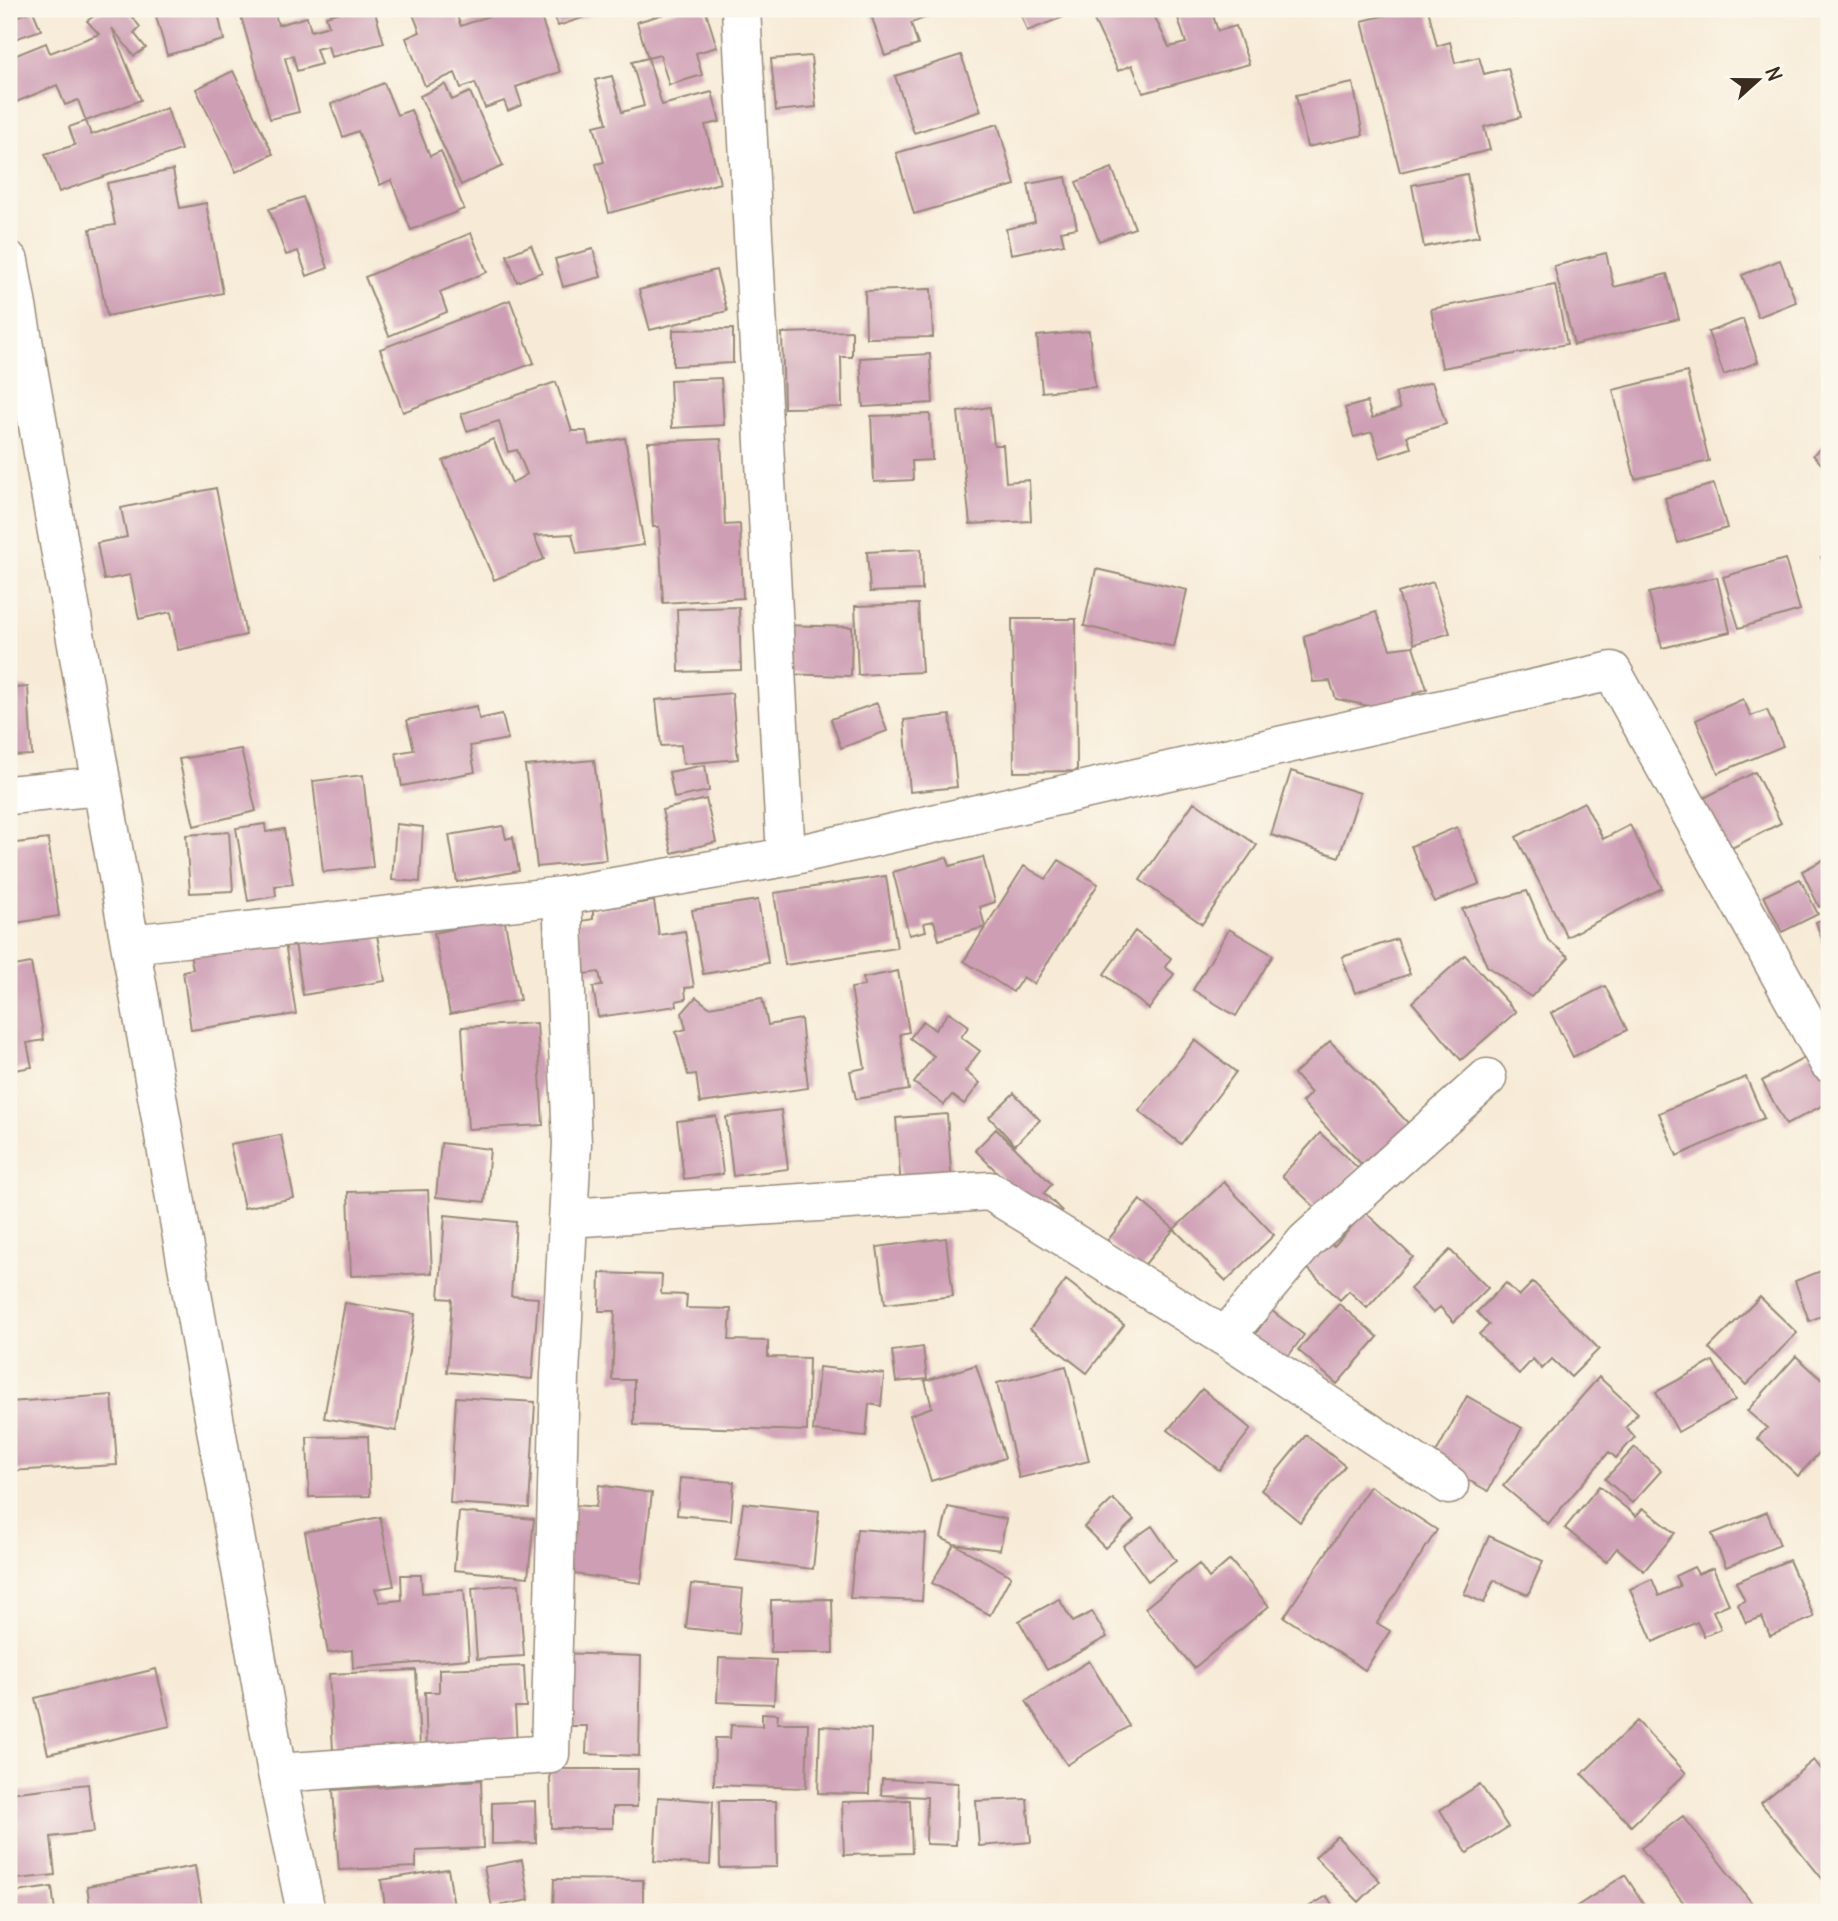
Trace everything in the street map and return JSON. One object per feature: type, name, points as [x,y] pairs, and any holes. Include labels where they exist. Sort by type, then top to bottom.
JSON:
[{"type":"street","points":[[741,9],[786,857]]},
{"type":"street","points":[[9,261],[277,1773],[306,1912]]},
{"type":"street","points":[[130,944],[562,895],[786,857],[1612,671],[1829,1063]]},
{"type":"street","points":[[9,795],[100,786]]},
{"type":"street","points":[[277,1773],[550,1754],[560,1375],[572,1144],[562,895]]},
{"type":"street","points":[[1225,1337],[1306,1241],[1486,1078]]},
{"type":"street","points":[[568,1218],[990,1191],[1225,1337],[1354,1426],[1449,1485]]},
{"type":"building","points":[[104,9],[126,9],[140,27],[134,33],[146,48],[134,56],[112,28],[141,100],[86,121],[78,100],[65,105],[57,85],[9,105],[9,42],[14,56],[46,43],[50,53],[99,34],[87,21]]},
{"type":"building","points":[[154,9],[217,9],[224,40],[167,55]]},
{"type":"building","points":[[239,9],[274,9],[278,25],[307,17],[311,31],[329,26],[326,16],[351,9],[374,9],[384,43],[331,57],[328,46],[316,49],[321,64],[297,71],[293,56],[285,58],[299,112],[270,119]]},
{"type":"building","points":[[411,9],[454,9],[461,26],[500,12],[499,9],[538,9],[560,72],[516,87],[522,105],[508,111],[504,101],[485,108],[475,83],[461,88],[455,73],[425,86],[406,38],[420,32]]},
{"type":"building","points":[[552,9],[609,9],[558,26]]},
{"type":"building","points":[[681,9],[705,9],[717,47],[696,53],[702,75],[669,85],[660,55],[648,58],[637,22]]},
{"type":"building","points":[[869,9],[948,9],[911,23],[918,45],[885,56]]},
{"type":"building","points":[[1019,9],[1084,9],[1027,31]]},
{"type":"building","points":[[1106,9],[1151,9],[1169,47],[1186,43],[1175,9],[1211,9],[1218,31],[1236,26],[1249,64],[1143,93],[1132,65],[1118,71],[1092,16]]},
{"type":"building","points":[[1412,9],[1428,9],[1437,46],[1450,42],[1455,63],[1479,57],[1484,74],[1508,68],[1521,117],[1484,127],[1490,150],[1400,172],[1362,21]]},
{"type":"building","points":[[33,11],[41,30],[15,39],[9,19]]},
{"type":"building","points":[[961,55],[981,111],[914,133],[895,76]]},
{"type":"building","points":[[811,56],[816,107],[776,111],[771,59]]},
{"type":"building","points":[[648,58],[662,105],[712,92],[720,122],[705,125],[720,183],[609,213],[596,164],[604,162],[594,126],[607,123],[595,80],[612,76],[622,112],[644,106],[632,62]]},
{"type":"building","points":[[233,71],[273,154],[236,172],[196,89]]},
{"type":"building","points":[[384,83],[397,115],[411,110],[430,156],[441,151],[464,209],[411,230],[391,180],[380,185],[358,131],[343,137],[331,104]]},
{"type":"building","points":[[1353,83],[1363,135],[1307,147],[1296,95]]},
{"type":"building","points":[[445,84],[452,100],[470,92],[503,166],[461,185],[420,96]]},
{"type":"building","points":[[167,108],[181,150],[59,192],[45,154],[75,145],[69,127],[86,121],[91,135]]},
{"type":"building","points":[[998,124],[1015,185],[914,214],[896,153]]},
{"type":"building","points":[[1112,168],[1135,228],[1099,241],[1076,182]]},
{"type":"building","points":[[173,170],[180,208],[206,203],[223,293],[107,316],[90,229],[115,225],[107,183]]},
{"type":"building","points":[[1467,174],[1479,236],[1424,247],[1412,185]]},
{"type":"building","points":[[1066,177],[1077,228],[1061,231],[1064,244],[1011,254],[1006,229],[1035,222],[1028,184]]},
{"type":"building","points":[[303,197],[328,268],[307,276],[298,251],[286,255],[269,209]]},
{"type":"building","points":[[471,233],[487,272],[440,292],[447,312],[389,336],[365,277]]},
{"type":"building","points":[[531,245],[542,272],[517,282],[507,255]]},
{"type":"building","points":[[593,249],[601,277],[563,287],[555,259]]},
{"type":"building","points":[[1606,253],[1614,287],[1667,274],[1679,319],[1574,345],[1554,266]]},
{"type":"building","points":[[1780,260],[1796,302],[1758,317],[1742,275]]},
{"type":"building","points":[[716,270],[727,311],[650,330],[639,290]]},
{"type":"building","points":[[1555,285],[1567,344],[1442,368],[1431,309]]},
{"type":"building","points":[[931,289],[933,337],[866,338],[865,291]]},
{"type":"building","points":[[510,300],[534,363],[403,412],[380,349]]},
{"type":"building","points":[[1743,319],[1758,362],[1724,375],[1708,332]]},
{"type":"building","points":[[733,329],[733,363],[673,366],[673,330]]},
{"type":"building","points":[[852,331],[852,357],[841,357],[842,407],[784,408],[782,333]]},
{"type":"building","points":[[1089,331],[1095,387],[1042,392],[1037,336]]},
{"type":"building","points":[[930,354],[933,403],[863,407],[860,358]]},
{"type":"building","points":[[1687,372],[1709,461],[1635,479],[1613,390]]},
{"type":"building","points":[[721,378],[724,425],[672,428],[670,380]]},
{"type":"building","points":[[556,382],[572,431],[586,431],[589,445],[625,438],[644,545],[577,554],[572,534],[534,536],[544,559],[494,580],[443,461],[493,439],[512,483],[527,474],[517,450],[508,452],[499,421],[467,431],[461,414]]},
{"type":"building","points":[[1432,382],[1446,424],[1407,436],[1411,448],[1380,458],[1372,432],[1354,437],[1345,408],[1367,402],[1372,418],[1400,409],[1395,393]]},
{"type":"building","points":[[990,407],[994,445],[1003,445],[1006,482],[1029,480],[1031,521],[970,524],[958,412]]},
{"type":"building","points":[[930,414],[932,460],[912,461],[913,480],[874,482],[871,416]]},
{"type":"building","points":[[721,439],[725,525],[740,524],[743,598],[663,603],[659,527],[653,527],[648,442]]},
{"type":"building","points":[[1829,440],[1829,472],[1813,455]]},
{"type":"building","points":[[1714,484],[1727,528],[1678,543],[1665,498]]},
{"type":"building","points":[[216,488],[246,635],[178,650],[171,612],[139,619],[130,575],[104,580],[97,543],[127,537],[121,508]]},
{"type":"building","points":[[921,549],[922,590],[870,592],[867,552]]},
{"type":"building","points":[[1829,555],[1829,582],[1821,557]]},
{"type":"building","points":[[1785,559],[1800,610],[1739,628],[1723,577]]},
{"type":"building","points":[[1096,569],[1187,590],[1174,647],[1084,626]]},
{"type":"building","points":[[1717,577],[1730,632],[1662,648],[1649,593]]},
{"type":"building","points":[[1433,582],[1450,633],[1414,644],[1398,593]]},
{"type":"building","points":[[918,604],[922,672],[858,675],[855,606]]},
{"type":"building","points":[[739,607],[741,670],[679,672],[677,609]]},
{"type":"building","points":[[1376,612],[1390,649],[1413,646],[1427,689],[1413,694],[1407,714],[1336,699],[1330,681],[1313,682],[1304,636]]},
{"type":"building","points":[[1012,619],[1076,619],[1077,771],[1014,772]]},
{"type":"building","points":[[780,625],[852,627],[851,676],[779,674]]},
{"type":"building","points":[[9,667],[14,667],[15,688],[28,687],[32,755],[9,756]]},
{"type":"building","points":[[732,693],[738,759],[683,764],[681,745],[661,746],[656,700]]},
{"type":"building","points":[[1743,699],[1751,716],[1767,710],[1783,746],[1718,773],[1696,720]]},
{"type":"building","points":[[877,703],[887,731],[841,748],[831,719]]},
{"type":"building","points":[[477,706],[479,719],[502,714],[508,739],[470,746],[475,772],[402,786],[396,753],[414,750],[407,720]]},
{"type":"building","points":[[950,715],[957,787],[910,792],[904,720]]},
{"type":"building","points":[[241,749],[256,811],[194,826],[179,759]]},
{"type":"building","points":[[594,760],[606,860],[537,867],[525,766]]},
{"type":"building","points":[[705,765],[709,791],[674,798],[669,772]]},
{"type":"building","points":[[1291,771],[1360,793],[1339,857],[1271,835]]},
{"type":"building","points":[[1755,772],[1781,823],[1722,853],[1696,802]]},
{"type":"building","points":[[363,775],[373,867],[323,872],[313,781]]},
{"type":"building","points":[[706,799],[716,842],[672,853],[662,810]]},
{"type":"building","points":[[1194,802],[1257,845],[1202,924],[1140,880]]},
{"type":"building","points":[[1584,802],[1603,839],[1630,825],[1662,888],[1567,937],[1516,837]]},
{"type":"building","points":[[265,824],[266,832],[284,829],[293,884],[275,886],[276,896],[248,901],[236,828]]},
{"type":"building","points":[[396,824],[423,827],[420,882],[392,880]]},
{"type":"building","points":[[503,826],[506,839],[513,837],[519,871],[457,882],[449,835]]},
{"type":"building","points":[[1457,827],[1479,884],[1434,902],[1411,846]]},
{"type":"building","points":[[229,832],[233,891],[190,893],[186,835]]},
{"type":"building","points":[[48,839],[59,916],[9,924],[9,844]]},
{"type":"building","points":[[947,857],[950,866],[983,857],[995,902],[980,907],[985,927],[939,940],[934,921],[924,923],[926,931],[909,935],[893,872]]},
{"type":"building","points":[[1829,857],[1829,902],[1819,907],[1802,871]]},
{"type":"building","points":[[1059,860],[1098,884],[1034,984],[1023,977],[1013,992],[964,961],[1024,866],[1046,879]]},
{"type":"building","points":[[886,876],[897,948],[785,965],[774,893]]},
{"type":"building","points":[[1800,879],[1818,914],[1782,932],[1764,896]]},
{"type":"building","points":[[1527,891],[1548,940],[1569,957],[1531,997],[1487,966],[1462,909]]},
{"type":"building","points":[[758,900],[768,963],[703,974],[692,910]]},
{"type":"building","points":[[654,901],[659,935],[685,931],[694,987],[685,988],[686,999],[676,1001],[677,1006],[598,1017],[593,987],[602,986],[599,972],[584,974],[577,922],[593,919],[593,910]]},
{"type":"building","points":[[504,917],[520,1000],[450,1014],[434,933]]},
{"type":"building","points":[[1829,917],[1829,947],[1825,948],[1816,922]]},
{"type":"building","points":[[376,929],[385,981],[303,995],[295,943]]},
{"type":"building","points":[[1229,929],[1273,955],[1236,1016],[1193,990]]},
{"type":"building","points":[[1135,931],[1171,958],[1165,967],[1174,974],[1149,1009],[1104,974]]},
{"type":"building","points":[[284,936],[296,1014],[191,1030],[183,971],[193,969],[189,949]]},
{"type":"building","points":[[1397,939],[1410,974],[1355,993],[1342,957]]},
{"type":"building","points":[[1465,955],[1516,1012],[1461,1060],[1412,1002]]},
{"type":"building","points":[[31,963],[44,1040],[27,1043],[32,1067],[9,1071],[9,967]]},
{"type":"building","points":[[898,971],[909,1032],[900,1034],[909,1090],[856,1099],[850,1071],[865,1068],[851,988],[864,986],[863,978]]},
{"type":"building","points":[[1605,986],[1627,1030],[1573,1057],[1551,1013]]},
{"type":"building","points":[[696,997],[709,1007],[762,998],[768,1025],[801,1019],[808,1088],[700,1103],[696,1074],[688,1075],[676,1032],[686,1029],[682,1013]]},
{"type":"building","points":[[949,1012],[969,1026],[961,1037],[980,1051],[965,1071],[980,1083],[964,1104],[952,1095],[944,1105],[914,1083],[934,1056],[910,1038],[923,1021],[935,1030]]},
{"type":"building","points":[[537,1023],[543,1125],[468,1129],[462,1027]]},
{"type":"building","points":[[1195,1040],[1236,1072],[1181,1144],[1139,1111]]},
{"type":"building","points":[[1330,1041],[1410,1125],[1366,1169],[1302,1102],[1311,1093],[1294,1074]]},
{"type":"building","points":[[1819,1050],[1829,1070],[1829,1102],[1786,1125],[1762,1081]]},
{"type":"building","points":[[1746,1077],[1764,1118],[1677,1156],[1659,1113]]},
{"type":"building","points":[[1014,1093],[1040,1120],[1015,1145],[989,1117]]},
{"type":"building","points":[[781,1110],[788,1169],[733,1176],[726,1117]]},
{"type":"building","points":[[947,1114],[952,1185],[901,1189],[896,1118]]},
{"type":"building","points":[[716,1116],[723,1174],[684,1179],[677,1121]]},
{"type":"building","points":[[996,1129],[1052,1184],[1044,1193],[1062,1211],[1049,1224],[975,1150]]},
{"type":"building","points":[[1320,1133],[1358,1168],[1319,1211],[1282,1176]]},
{"type":"building","points":[[281,1135],[294,1198],[244,1208],[230,1144]]},
{"type":"building","points":[[441,1143],[490,1149],[485,1202],[436,1197]]},
{"type":"building","points":[[1224,1182],[1274,1235],[1226,1281],[1174,1229]]},
{"type":"building","points":[[428,1190],[432,1273],[351,1276],[348,1192]]},
{"type":"building","points":[[1140,1200],[1174,1229],[1141,1269],[1107,1241]]},
{"type":"building","points":[[1365,1212],[1413,1257],[1367,1308],[1349,1291],[1340,1300],[1303,1264],[1326,1239],[1334,1246]]},
{"type":"building","points":[[445,1215],[516,1222],[511,1296],[538,1298],[532,1379],[447,1372],[452,1299],[439,1298]]},
{"type":"building","points":[[946,1238],[953,1296],[885,1304],[877,1247]]},
{"type":"building","points":[[1450,1250],[1488,1288],[1454,1322],[1440,1307],[1433,1313],[1410,1289]]},
{"type":"building","points":[[1829,1268],[1829,1313],[1809,1321],[1795,1281]]},
{"type":"building","points":[[600,1273],[662,1275],[661,1294],[687,1295],[686,1308],[731,1309],[729,1340],[768,1341],[768,1357],[809,1358],[807,1431],[634,1425],[634,1380],[612,1380],[615,1311],[599,1311]]},
{"type":"building","points":[[1066,1280],[1124,1325],[1087,1373],[1030,1329]]},
{"type":"building","points":[[1533,1282],[1599,1349],[1571,1377],[1552,1359],[1542,1369],[1533,1359],[1519,1374],[1479,1334],[1489,1325],[1477,1312],[1506,1283],[1519,1296]]},
{"type":"building","points":[[1760,1297],[1797,1333],[1746,1385],[1709,1348]]},
{"type":"building","points":[[345,1303],[415,1314],[396,1431],[324,1418]]},
{"type":"building","points":[[1339,1304],[1378,1337],[1337,1384],[1298,1350]]},
{"type":"building","points":[[1272,1311],[1304,1335],[1280,1367],[1249,1343]]},
{"type":"building","points":[[923,1347],[927,1379],[896,1382],[892,1351]]},
{"type":"building","points":[[1796,1356],[1829,1386],[1826,1396],[1829,1399],[1829,1442],[1798,1476],[1757,1438],[1767,1428],[1747,1411]]},
{"type":"building","points":[[1713,1361],[1735,1400],[1678,1432],[1656,1392]]},
{"type":"building","points":[[976,1365],[1005,1458],[931,1481],[910,1415],[932,1407],[925,1381]]},
{"type":"building","points":[[1066,1366],[1089,1461],[1019,1478],[997,1383]]},
{"type":"building","points":[[819,1367],[884,1374],[881,1406],[869,1404],[866,1436],[813,1431]]},
{"type":"building","points":[[1599,1377],[1638,1413],[1626,1427],[1635,1437],[1616,1458],[1609,1452],[1548,1524],[1503,1486]]},
{"type":"building","points":[[1202,1389],[1251,1429],[1219,1470],[1168,1430]]},
{"type":"building","points":[[112,1395],[117,1465],[9,1471],[9,1402]]},
{"type":"building","points":[[1467,1396],[1522,1428],[1488,1491],[1432,1460]]},
{"type":"building","points":[[456,1397],[535,1402],[529,1508],[450,1503]]},
{"type":"building","points":[[1306,1435],[1345,1466],[1300,1522],[1261,1490]]},
{"type":"building","points":[[368,1436],[370,1496],[309,1497],[307,1437]]},
{"type":"building","points":[[1635,1447],[1661,1471],[1632,1503],[1605,1479]]},
{"type":"building","points":[[680,1478],[734,1482],[731,1520],[677,1515]]},
{"type":"building","points":[[599,1485],[652,1493],[641,1583],[566,1573],[575,1505],[596,1507]]},
{"type":"building","points":[[1370,1486],[1437,1530],[1377,1623],[1390,1631],[1365,1670],[1284,1617]]},
{"type":"building","points":[[1599,1486],[1636,1516],[1643,1508],[1675,1533],[1644,1571],[1617,1548],[1606,1562],[1565,1528]]},
{"type":"building","points":[[1113,1499],[1134,1520],[1105,1548],[1084,1527]]},
{"type":"building","points":[[743,1503],[819,1511],[813,1569],[736,1560]]},
{"type":"building","points":[[948,1507],[1006,1519],[1000,1550],[954,1544],[941,1538]]},
{"type":"building","points":[[459,1512],[534,1519],[528,1577],[454,1570]]},
{"type":"building","points":[[1767,1512],[1780,1545],[1726,1567],[1712,1534]]},
{"type":"building","points":[[380,1517],[394,1586],[375,1589],[380,1602],[402,1600],[401,1575],[421,1575],[422,1593],[464,1590],[469,1659],[353,1668],[352,1650],[328,1653],[305,1532]]},
{"type":"building","points":[[1152,1526],[1176,1561],[1148,1581],[1123,1546]]},
{"type":"building","points":[[857,1529],[926,1534],[922,1601],[850,1598]]},
{"type":"building","points":[[1489,1536],[1543,1561],[1528,1595],[1494,1580],[1484,1603],[1464,1594]]},
{"type":"building","points":[[954,1544],[1011,1576],[990,1615],[932,1583]]},
{"type":"building","points":[[1230,1560],[1269,1606],[1194,1668],[1145,1608],[1199,1564],[1209,1578]]},
{"type":"building","points":[[1789,1560],[1814,1617],[1770,1636],[1762,1617],[1746,1623],[1738,1604],[1745,1601],[1736,1582]]},
{"type":"building","points":[[1694,1567],[1698,1574],[1713,1568],[1729,1604],[1713,1611],[1721,1629],[1704,1636],[1697,1622],[1653,1642],[1630,1589],[1652,1579],[1659,1596],[1680,1586],[1675,1576]]},
{"type":"building","points":[[519,1584],[524,1656],[477,1659],[472,1588]]},
{"type":"building","points":[[691,1584],[743,1589],[739,1634],[686,1628]]},
{"type":"building","points":[[832,1599],[833,1653],[771,1653],[771,1600]]},
{"type":"building","points":[[1059,1599],[1073,1622],[1092,1612],[1107,1637],[1047,1670],[1019,1621]]},
{"type":"building","points":[[559,1653],[641,1656],[639,1756],[586,1754],[587,1726],[558,1726]]},
{"type":"building","points":[[719,1658],[776,1660],[774,1704],[717,1702]]},
{"type":"building","points":[[1089,1661],[1129,1726],[1067,1765],[1026,1701]]},
{"type":"building","points":[[524,1666],[526,1707],[515,1707],[517,1746],[427,1750],[425,1692],[439,1692],[439,1669]]},
{"type":"building","points":[[156,1669],[170,1726],[48,1754],[35,1698]]},
{"type":"building","points":[[416,1670],[420,1747],[333,1751],[329,1674]]},
{"type":"building","points":[[762,1713],[778,1714],[777,1723],[808,1723],[806,1788],[714,1785],[715,1738],[730,1738],[731,1725],[762,1726]]},
{"type":"building","points":[[1637,1721],[1686,1773],[1631,1826],[1582,1774]]},
{"type":"building","points":[[820,1726],[871,1729],[869,1794],[818,1793]]},
{"type":"building","points":[[1814,1760],[1829,1779],[1828,1886],[1761,1803]]},
{"type":"building","points":[[550,1769],[638,1769],[637,1807],[613,1807],[613,1828],[551,1828]]},
{"type":"building","points":[[882,1779],[958,1783],[956,1845],[926,1844],[927,1797],[881,1795]]},
{"type":"building","points":[[481,1780],[483,1848],[416,1851],[416,1867],[339,1870],[333,1790]]},
{"type":"building","points":[[88,1784],[94,1832],[51,1837],[55,1875],[9,1880],[9,1793]]},
{"type":"building","points":[[1480,1784],[1508,1827],[1467,1853],[1440,1810]]},
{"type":"building","points":[[658,1797],[713,1801],[710,1865],[654,1861]]},
{"type":"building","points":[[1027,1799],[1031,1842],[979,1846],[976,1801]]},
{"type":"building","points":[[910,1800],[912,1853],[844,1855],[842,1802]]},
{"type":"building","points":[[535,1801],[536,1843],[492,1844],[492,1803]]},
{"type":"building","points":[[719,1801],[776,1801],[777,1867],[720,1868]]},
{"type":"building","points":[[1683,1816],[1759,1912],[1691,1912],[1641,1848]]},
{"type":"building","points":[[1337,1836],[1380,1881],[1359,1902],[1315,1857]]},
{"type":"building","points":[[522,1860],[529,1900],[492,1907],[484,1867]]},
{"type":"building","points":[[195,1866],[203,1912],[91,1912],[87,1886]]},
{"type":"building","points":[[448,1869],[455,1912],[386,1912],[381,1880]]},
{"type":"building","points":[[1625,1875],[1649,1912],[1568,1912]]},
{"type":"building","points":[[554,1879],[643,1880],[643,1912],[553,1912]]},
{"type":"building","points":[[52,1887],[55,1912],[9,1912],[9,1893]]},
{"type":"building","points":[[1327,1896],[1336,1912],[1300,1912]]}]
